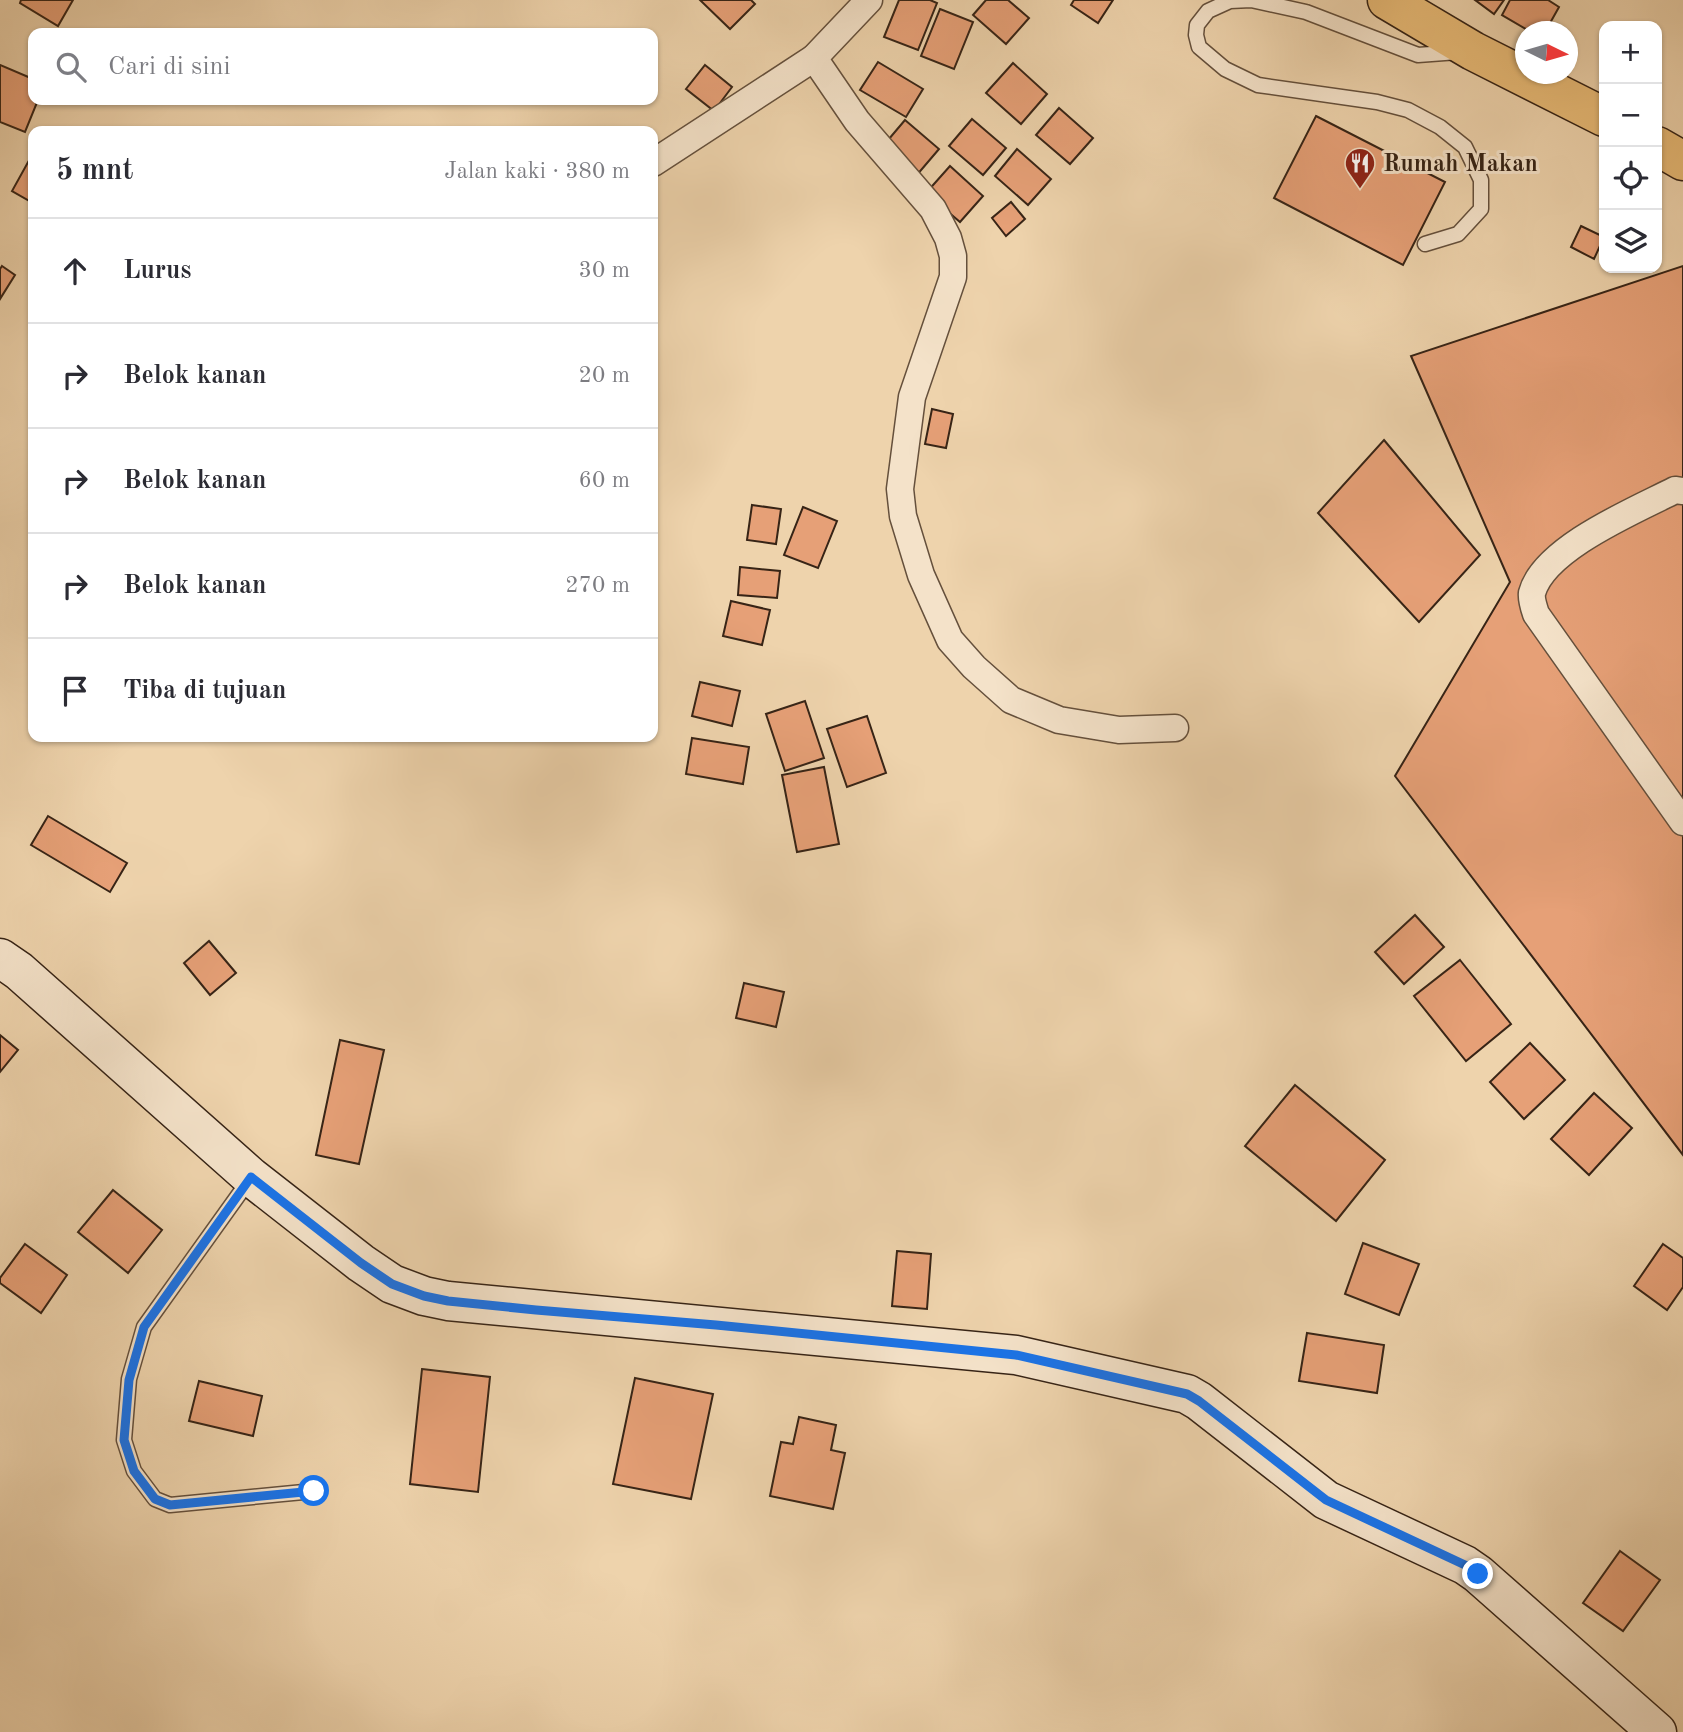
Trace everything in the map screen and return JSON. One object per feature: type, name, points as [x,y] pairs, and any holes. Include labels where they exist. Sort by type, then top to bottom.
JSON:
[{"type":"highway","points":[[1387,0],[1473,51],[1599,114]]},
{"type":"highway","points":[[1659,147],[1683,161]]},
{"type":"main road","points":[[0,958],[19,971],[251,1177],[392,1284],[424,1296],[448,1301],[1016,1355],[1187,1394],[1326,1500],[1465,1565],[1478,1574],[1657,1732]]},
{"type":"street","points":[[658,160],[814,58],[869,0]]},
{"type":"street","points":[[814,58],[857,121],[933,209],[948,238],[953,256],[953,277],[912,397],[900,489],[903,516],[921,575],[950,640],[974,667],[1011,700],[1059,720],[1119,730],[1175,728]]},
{"type":"street","points":[[1683,491],[1675,490],[1584,537],[1542,574],[1531,595],[1536,614],[1683,822]]},
{"type":"lane","points":[[1425,244],[1458,234],[1481,209],[1481,180],[1465,147],[1440,127],[1408,110],[1377,102],[1258,85],[1225,69],[1199,47],[1197,25],[1208,11],[1230,1],[1251,0],[1306,12],[1418,55],[1473,51]]},
{"type":"lane","points":[[251,1177],[144,1327],[129,1380],[124,1440],[134,1471],[143,1486],[155,1499],[170,1505],[314,1491]]},
{"type":"building","points":[[21,0],[73,0],[58,26],[20,3]]},
{"type":"building","points":[[700,0],[751,0],[755,4],[730,29]]},
{"type":"building","points":[[899,0],[930,0],[937,3],[918,50],[884,37]]},
{"type":"building","points":[[986,0],[1008,0],[1029,18],[1006,44],[973,15]]},
{"type":"building","points":[[1074,0],[1113,0],[1098,23],[1071,5]]},
{"type":"building","points":[[1475,0],[1504,0],[1494,14]]},
{"type":"building","points":[[1510,0],[1548,0],[1559,7],[1551,21],[1515,23],[1502,15]]},
{"type":"building","points":[[940,9],[973,22],[954,69],[921,56]]},
{"type":"building","points":[[878,62],[923,89],[906,117],[860,90]]},
{"type":"building","points":[[1013,63],[1047,94],[1021,124],[986,93]]},
{"type":"building","points":[[0,65],[28,77],[28,105],[36,105],[25,132],[0,122]]},
{"type":"building","points":[[705,65],[732,87],[714,111],[686,89]]},
{"type":"building","points":[[1059,108],[1093,138],[1070,164],[1036,135]]},
{"type":"building","name":"Rumah Makan","points":[[1316,116],[1445,182],[1403,265],[1274,198]]},
{"type":"building","points":[[972,119],[1006,148],[983,175],[949,146]]},
{"type":"building","points":[[905,120],[939,149],[916,176],[883,146]]},
{"type":"building","points":[[1017,149],[1051,179],[1028,205],[995,176]]},
{"type":"building","points":[[28,162],[28,200],[12,191]]},
{"type":"building","points":[[950,166],[983,196],[960,222],[926,193]]},
{"type":"building","points":[[1011,202],[1025,219],[1006,236],[992,218]]},
{"type":"building","points":[[1581,226],[1599,235],[1599,248],[1594,259],[1571,247]]},
{"type":"building","points":[[2,266],[15,275],[0,299],[0,269]]},
{"type":"building","points":[[1683,266],[1683,1155],[1395,776],[1510,582],[1411,356]]},
{"type":"building","points":[[932,409],[953,414],[946,448],[925,444]]},
{"type":"building","points":[[1384,440],[1480,555],[1419,622],[1318,513]]},
{"type":"building","points":[[752,505],[781,509],[776,544],[747,540]]},
{"type":"building","points":[[803,507],[837,521],[818,568],[784,555]]},
{"type":"building","points":[[740,567],[780,571],[777,598],[738,595]]},
{"type":"building","points":[[731,601],[770,610],[762,645],[723,636]]},
{"type":"building","points":[[700,682],[740,691],[732,726],[692,716]]},
{"type":"building","points":[[805,701],[824,758],[785,771],[766,714]]},
{"type":"building","points":[[867,716],[886,773],[847,787],[827,729]]},
{"type":"building","points":[[692,738],[749,747],[743,784],[686,774]]},
{"type":"building","points":[[824,767],[839,844],[797,852],[782,775]]},
{"type":"building","points":[[48,816],[127,863],[110,892],[31,845]]},
{"type":"building","points":[[1415,915],[1444,947],[1404,984],[1375,952]]},
{"type":"building","points":[[209,941],[236,973],[210,995],[184,963]]},
{"type":"building","points":[[1460,960],[1511,1024],[1466,1061],[1414,996]]},
{"type":"building","points":[[744,983],[784,992],[776,1027],[736,1018]]},
{"type":"building","points":[[0,1035],[18,1050],[0,1072]]},
{"type":"building","points":[[340,1040],[384,1050],[359,1164],[316,1155]]},
{"type":"building","points":[[1530,1043],[1565,1080],[1524,1119],[1490,1082]]},
{"type":"building","points":[[1295,1085],[1385,1160],[1336,1221],[1245,1146]]},
{"type":"building","points":[[1594,1093],[1632,1128],[1589,1175],[1551,1139]]},
{"type":"building","points":[[113,1190],[162,1230],[128,1273],[78,1232]]},
{"type":"building","points":[[1363,1243],[1419,1264],[1399,1315],[1345,1294]]},
{"type":"building","points":[[25,1244],[67,1275],[41,1313],[0,1283],[0,1278]]},
{"type":"building","points":[[1663,1244],[1683,1258],[1683,1287],[1667,1310],[1634,1286]]},
{"type":"building","points":[[897,1251],[931,1254],[927,1309],[892,1306]]},
{"type":"building","points":[[1307,1333],[1384,1345],[1377,1393],[1299,1381]]},
{"type":"building","points":[[422,1369],[490,1377],[478,1492],[410,1484]]},
{"type":"building","points":[[635,1378],[713,1394],[691,1499],[613,1484]]},
{"type":"building","points":[[199,1381],[262,1396],[253,1436],[189,1421]]},
{"type":"building","points":[[799,1417],[836,1425],[831,1450],[845,1453],[833,1509],[770,1496],[781,1442],[793,1444]]},
{"type":"building","points":[[1620,1551],[1660,1580],[1623,1631],[1583,1603]]},
{"type":"place","name":"Rumah Makan","points":[[1360,190]]},
{"type":"route","points":[[314,1491],[170,1505],[155,1499],[143,1486],[134,1471],[124,1440],[129,1380],[144,1327],[251,1177],[361,1263],[392,1284],[424,1296],[536,1310],[1016,1355],[1187,1394],[1326,1500],[1465,1565],[1478,1574]]}]
